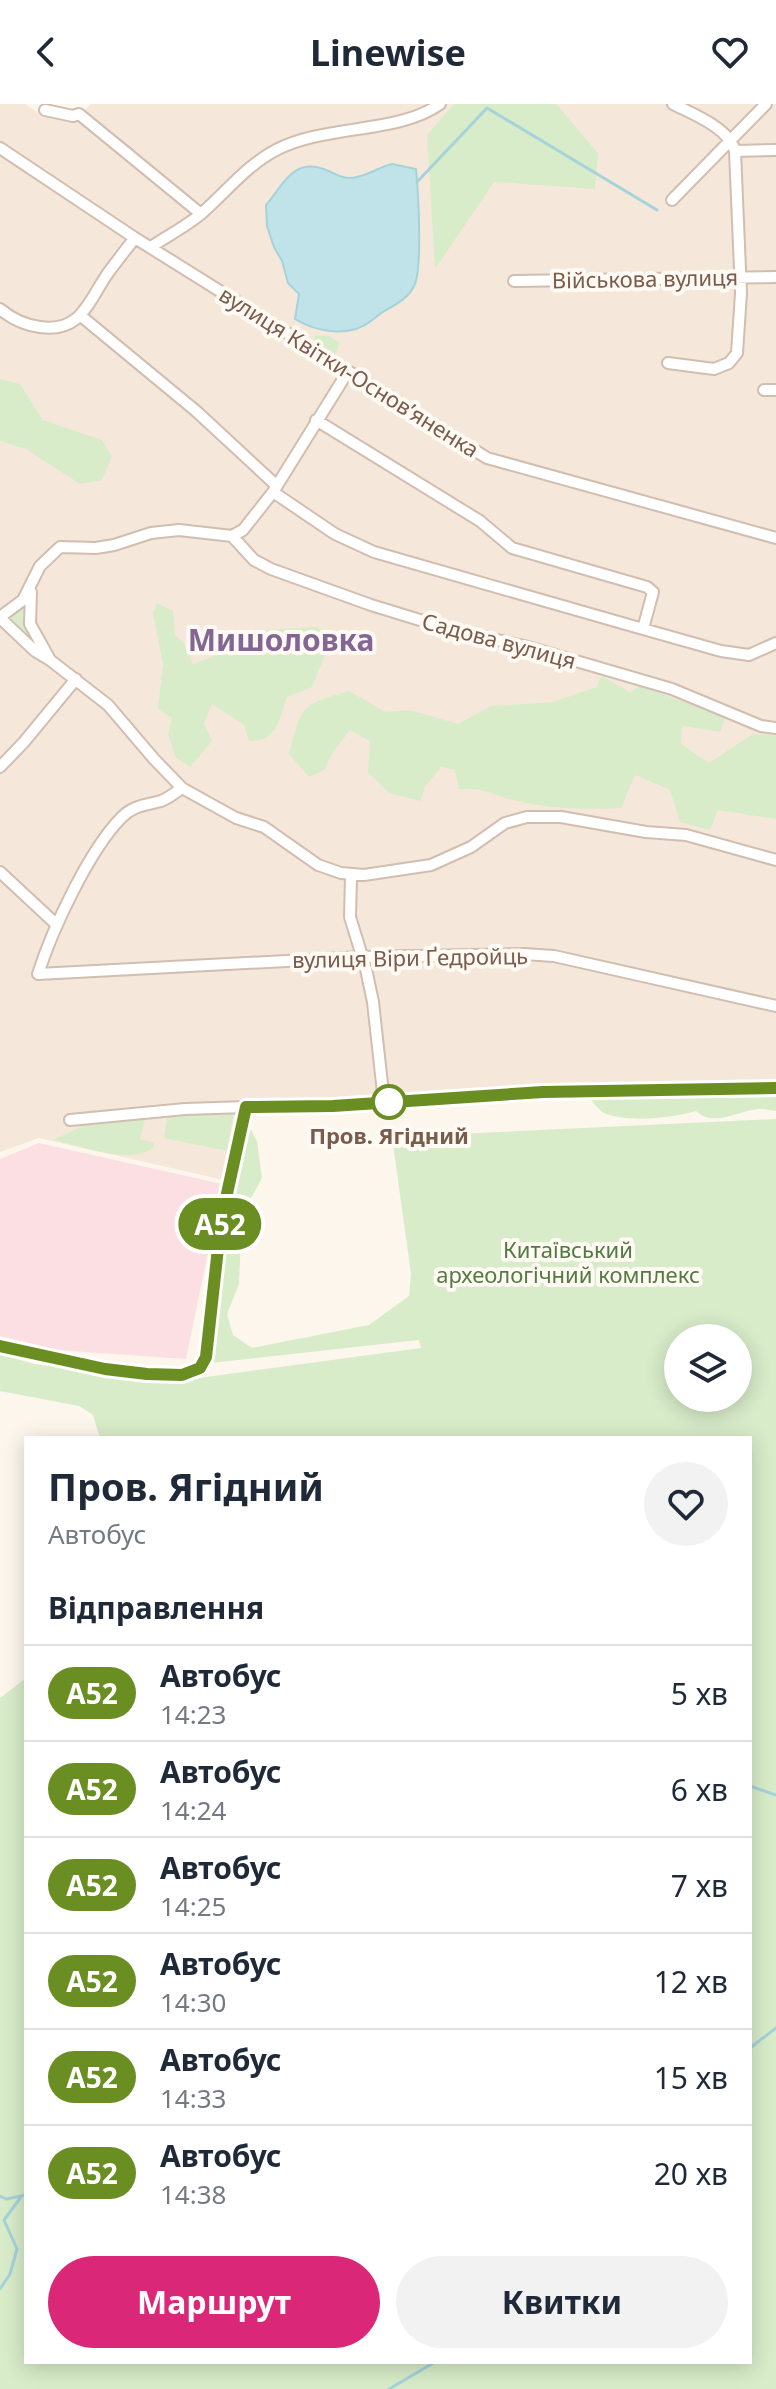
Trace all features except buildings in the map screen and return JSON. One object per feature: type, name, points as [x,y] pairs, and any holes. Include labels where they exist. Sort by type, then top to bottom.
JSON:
[{"type":"street","points":[[151,247],[201,214],[228,186],[275,150],[337,130],[406,119],[440,104]]},
{"type":"street","points":[[668,363],[722,368],[734,358],[741,319],[733,146],[722,132],[673,104]]},
{"type":"street","points":[[672,200],[733,146],[766,104]]},
{"type":"street","points":[[45,110],[73,116],[82,109],[201,214]]},
{"type":"street","points":[[733,146],[776,150]]},
{"type":"street","name":"вулиця Квітки-Основ’яненка","points":[[0,148],[347,373],[487,458],[776,538]]},
{"type":"street","points":[[0,309],[18,321],[57,330],[81,316],[135,238]]},
{"type":"street","name":"Військова вулиця","points":[[514,281],[776,277]]},
{"type":"street","points":[[81,316],[196,411],[275,489],[335,534],[374,552],[721,651],[749,655],[776,643]]},
{"type":"street","points":[[347,373],[275,489],[243,530],[232,536],[179,530],[151,533],[114,545],[60,547],[40,566],[23,600],[0,617],[35,651],[108,705],[182,788],[236,818],[264,827],[318,865],[351,876],[431,865],[462,852],[505,823],[527,817],[561,817],[646,832],[686,835],[776,860]]},
{"type":"street","points":[[764,390],[776,390]]},
{"type":"street","points":[[316,420],[480,521],[512,548],[647,587],[653,592],[643,629]]},
{"type":"street","name":"Садова вулиця","points":[[232,536],[254,560],[271,569],[371,605],[672,689],[761,726],[776,728]]},
{"type":"street","points":[[32,586],[30,624],[50,660]]},
{"type":"street","points":[[0,767],[76,679]]},
{"type":"street","points":[[0,872],[57,925],[91,862],[123,816],[141,804],[163,800],[182,788]]},
{"type":"street","points":[[351,876],[350,917],[373,1002],[384,1102]]},
{"type":"street","name":"вулиця Віри Ґедройць","points":[[57,925],[38,974],[362,957],[524,954],[554,956],[776,1006]]},
{"type":"street","points":[[70,1120],[185,1109],[384,1102],[543,1092],[776,1088]]},
{"type":"street","points":[[0,1346],[105,1369],[147,1374],[182,1375],[200,1368],[206,1357],[221,1221],[246,1107]]},
{"type":"shaded area","name":"Мишоловка","points":[[0,104],[25,104],[39,113],[77,118],[91,104],[776,104],[776,1097],[580,1099],[246,1114],[224,1180],[39,1138],[0,1152]]},
{"type":"shaded area","points":[[39,1143],[222,1184],[186,1359],[57,1350],[0,1336],[0,1159]]},
{"type":"green space","points":[[454,104],[556,104],[598,153],[595,189],[494,182],[435,269],[427,135]]},
{"type":"green space","points":[[315,335],[329,336],[340,343],[334,356],[314,342]]},
{"type":"green space","points":[[0,379],[20,384],[43,420],[102,440],[112,456],[102,480],[80,484],[26,449],[0,441]]},
{"type":"green space","points":[[27,599],[25,625],[37,651],[15,629],[9,614]]},
{"type":"green space","points":[[157,603],[173,611],[175,635],[183,642],[193,664],[255,640],[263,630],[317,627],[331,640],[312,687],[287,697],[276,728],[266,737],[249,741],[244,725],[212,704],[204,723],[212,741],[190,767],[176,758],[168,734],[172,718],[158,709],[163,664],[153,613]]},
{"type":"green space","points":[[601,676],[630,692],[640,686],[725,717],[720,732],[682,726],[681,744],[709,763],[753,734],[776,735],[776,819],[718,810],[710,830],[680,822],[670,790],[635,775],[621,808],[581,809],[540,805],[482,790],[459,789],[455,770],[441,767],[425,787],[420,801],[389,793],[368,772],[370,741],[350,730],[324,770],[309,777],[289,754],[297,726],[306,710],[321,700],[349,691],[386,712],[410,710],[458,724],[491,706],[553,702],[597,687]]},
{"type":"green space","points":[[776,1097],[776,1111],[757,1109],[710,1118],[696,1111],[637,1119],[604,1113],[590,1099]]},
{"type":"green space","points":[[234,1112],[227,1151],[164,1138],[167,1117]]},
{"type":"green space","points":[[145,1119],[140,1139],[154,1143],[154,1147],[133,1155],[120,1155],[53,1140],[87,1124]]},
{"type":"green space","name":"Китаївський археологічний комплекс","points":[[776,1119],[776,2389],[0,2389],[0,1698],[24,1680],[24,2364],[752,2364],[752,1436],[99,1436],[93,1415],[79,1406],[0,1391],[0,1354],[34,1364],[170,1382],[421,1348],[419,1340],[210,1363],[213,1304],[221,1244],[250,1128],[257,1141],[262,1178],[242,1215],[239,1284],[227,1314],[233,1335],[252,1348],[369,1325],[409,1296],[411,1274],[392,1137]]},
{"type":"water","points":[[392,164],[416,169],[419,247],[417,277],[412,290],[373,320],[353,330],[323,330],[295,319],[299,294],[288,283],[274,247],[267,226],[266,205],[283,182],[305,167],[350,178]]},
{"type":"waterway","points":[[417,182],[487,108],[657,210]]},
{"type":"waterway","points":[[118,139],[132,150]]},
{"type":"waterway","points":[[752,1787],[776,1795]]},
{"type":"waterway","points":[[752,2046],[776,2028]]},
{"type":"waterway","points":[[0,2196],[6,2199],[24,2195]]},
{"type":"waterway","points":[[0,2289],[10,2274],[17,2249],[4,2220],[21,2197]]},
{"type":"waterway","points":[[389,2389],[432,2364]]},
{"type":"bus line","name":"А52","points":[[0,1346],[105,1369],[147,1374],[182,1375],[200,1368],[206,1357],[221,1221],[246,1107],[333,1106],[543,1092],[776,1088]]},
{"type":"place","name":"Пров. Ягідний","points":[[389,1102]]},
{"type":"district","name":"Мишоловка","points":[[281,641]]}]
